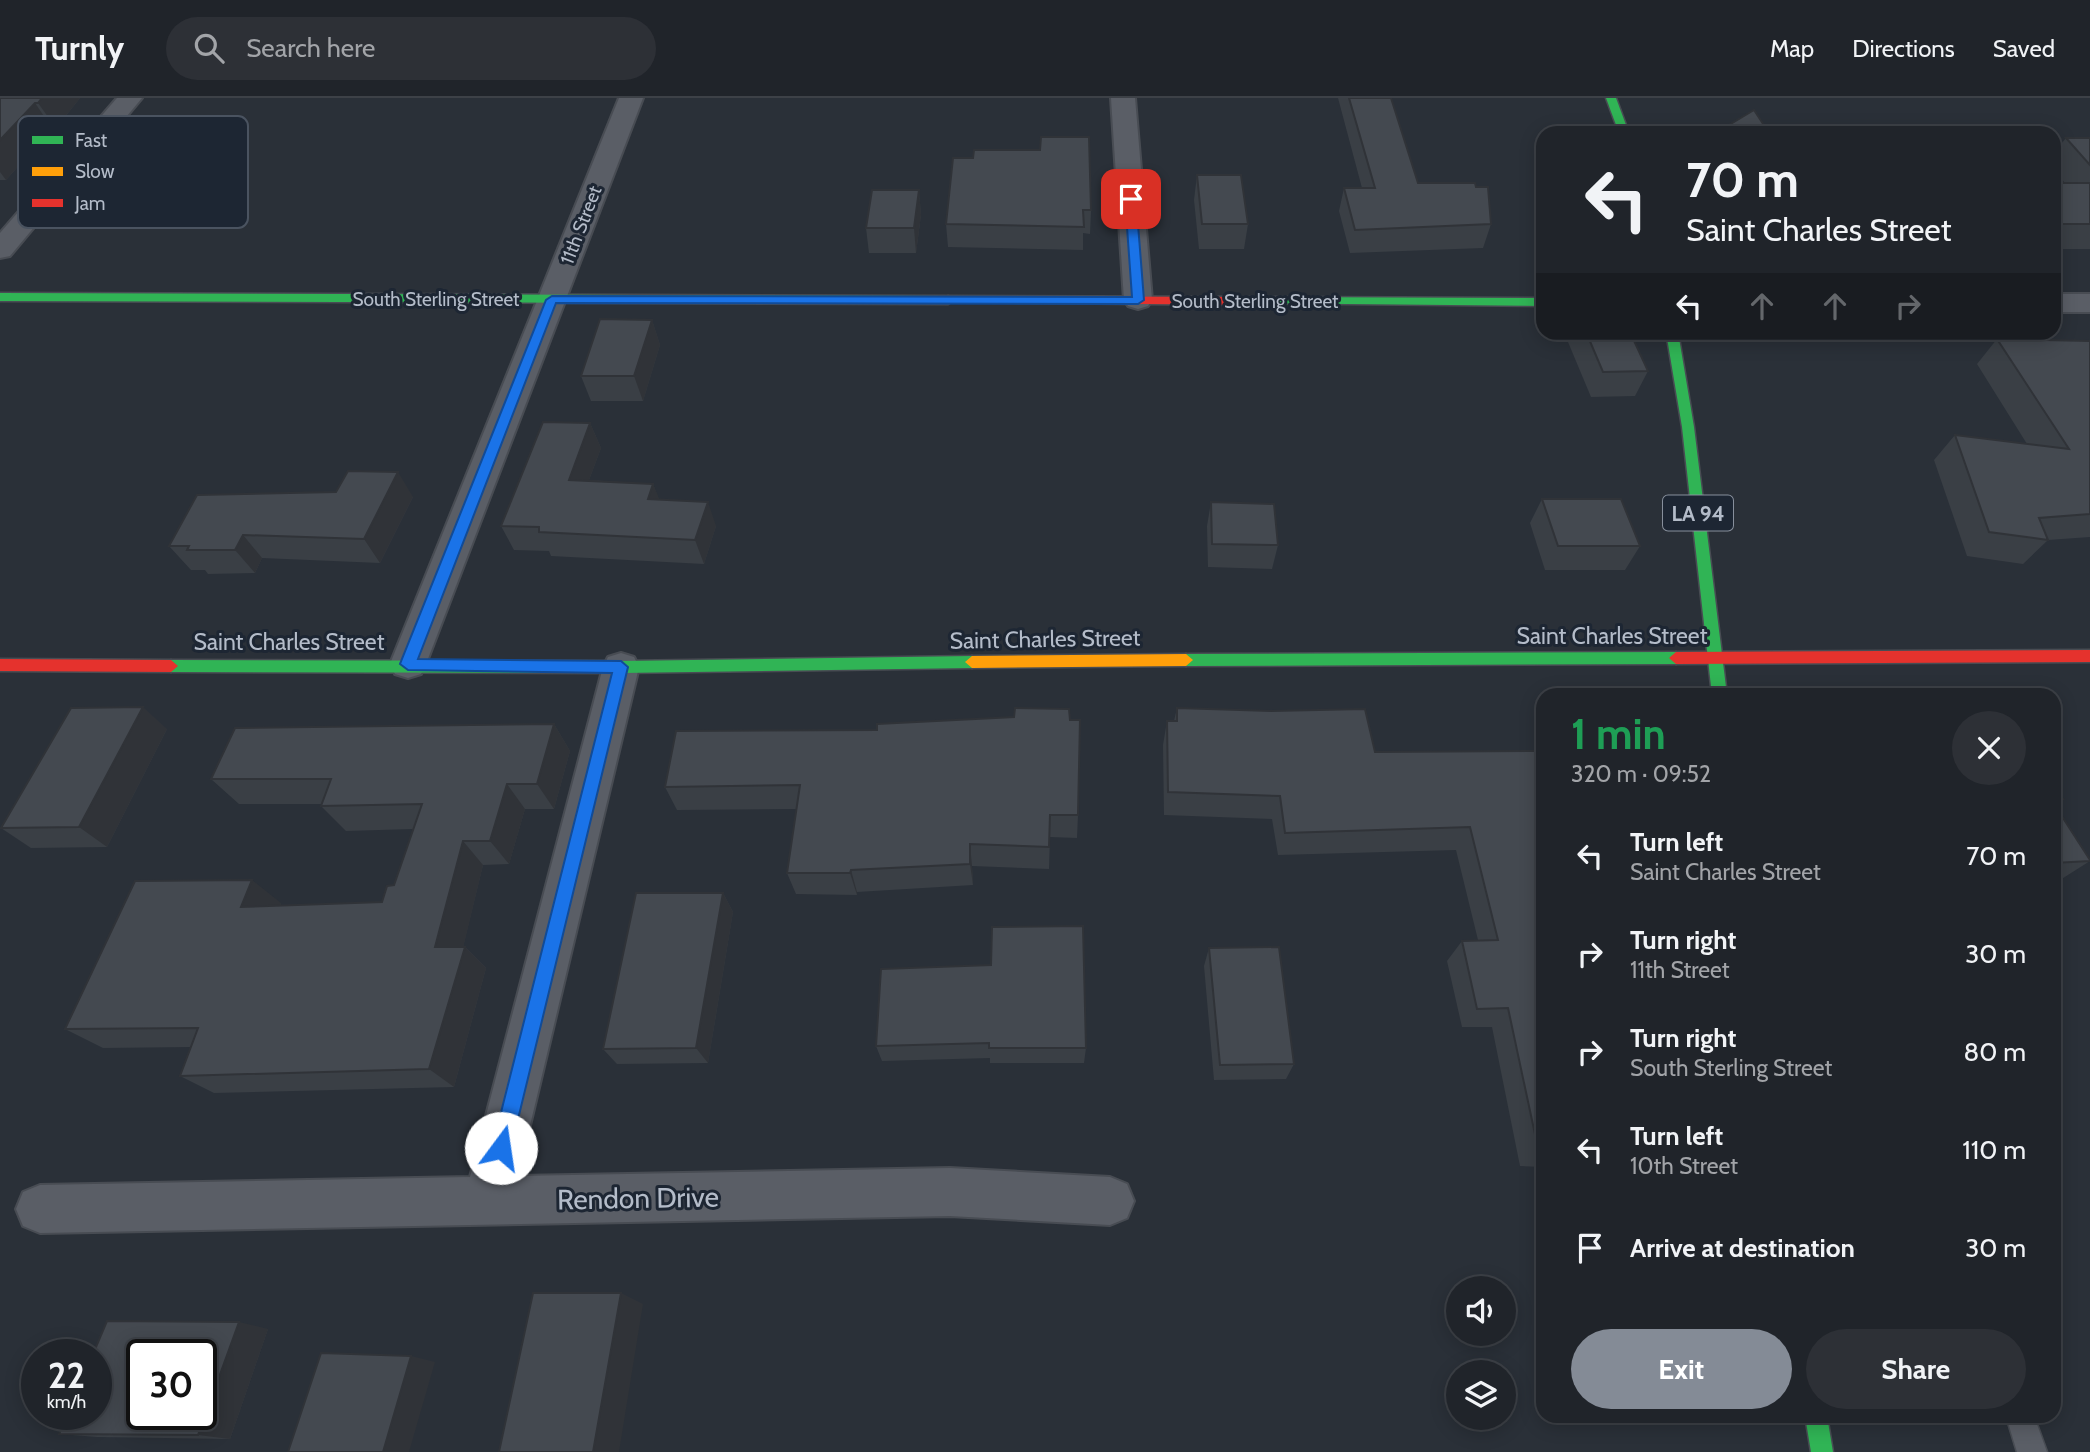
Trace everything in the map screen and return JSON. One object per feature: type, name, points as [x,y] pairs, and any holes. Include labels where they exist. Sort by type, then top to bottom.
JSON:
[{"type":"street","points":[[115,116],[130,98]]},
{"type":"street","name":"11th Street","points":[[408,664],[631,98]]},
{"type":"street","points":[[1123,98],[1138,300]]},
{"type":"street","points":[[1611,98],[1621,126]]},
{"type":"street","points":[[0,250],[19,228]]},
{"type":"street","name":"South Sterling Street","points":[[0,297],[1536,302]]},
{"type":"street","points":[[2061,303],[2090,303]]},
{"type":"street","name":"LA 94","points":[[1673,340],[1688,428],[1719,688]]},
{"type":"street","name":"Saint Charles Street","points":[[0,665],[408,664],[621,667],[1082,661],[2090,656]]},
{"type":"street","points":[[488,1201],[621,667]]},
{"type":"street","name":"Rendon Drive","points":[[40,1209],[950,1192],[1110,1201]]},
{"type":"street","points":[[1817,1423],[1822,1452]]},
{"type":"lane","points":[[2022,1423],[2032,1452]]},
{"type":"building","points":[[0,98],[42,98],[23,116],[18,116],[18,121],[0,140]]},
{"type":"building","points":[[1349,98],[1391,98],[1418,183],[1475,183],[1476,187],[1488,187],[1491,224],[1355,230],[1344,188],[1375,188]]},
{"type":"building","points":[[1754,110],[1764,126],[1727,126]]},
{"type":"building","points":[[1041,137],[1089,137],[1091,210],[1083,210],[1084,227],[946,224],[953,158],[973,158],[974,150],[1040,150]]},
{"type":"building","points":[[2066,138],[2090,138],[2090,165]]},
{"type":"building","points":[[1197,175],[1241,175],[1248,224],[1202,224]]},
{"type":"building","points":[[2061,183],[2090,183],[2090,224],[2061,224]]},
{"type":"building","points":[[872,190],[919,190],[914,228],[866,228]]},
{"type":"building","points":[[600,319],[652,320],[634,376],[581,376]]},
{"type":"building","points":[[1589,340],[1634,340],[1648,371],[1603,372]]},
{"type":"building","points":[[1998,340],[2090,341],[2090,514],[2039,518],[2048,540],[1989,532],[1955,435],[2069,449]]},
{"type":"building","points":[[543,422],[590,423],[569,480],[653,484],[648,499],[708,502],[695,540],[539,532],[539,527],[501,526]]},
{"type":"building","points":[[348,471],[398,472],[364,539],[243,535],[235,550],[187,550],[189,546],[169,546],[197,495],[336,492]]},
{"type":"building","points":[[1542,499],[1621,499],[1640,546],[1558,546]]},
{"type":"building","points":[[1211,502],[1274,504],[1278,545],[1212,544]]},
{"type":"building","points":[[143,707],[79,827],[1,828],[71,708]]},
{"type":"building","points":[[1015,708],[1069,709],[1070,720],[1080,720],[1078,815],[1050,815],[1049,847],[970,844],[970,864],[851,870],[850,873],[787,873],[800,785],[665,787],[676,731],[877,730],[877,724],[1014,717]]},
{"type":"building","points":[[1177,708],[1271,711],[1365,709],[1375,752],[1536,751],[1536,1139],[1508,1008],[1477,1009],[1462,941],[1498,940],[1470,827],[1285,833],[1280,796],[1168,792],[1167,721],[1177,721]]},
{"type":"building","points":[[554,724],[537,784],[507,784],[490,841],[463,841],[435,947],[465,947],[429,1069],[180,1076],[198,1028],[65,1029],[135,881],[252,880],[241,907],[382,902],[387,886],[394,885],[422,804],[321,806],[331,779],[211,779],[235,728]]},
{"type":"building","points":[[2061,815],[2090,860],[2061,863]]},
{"type":"building","points":[[636,893],[723,893],[696,1048],[603,1049]]},
{"type":"building","points":[[1083,926],[1086,1048],[989,1048],[989,1043],[876,1046],[881,969],[991,965],[992,927]]},
{"type":"building","points":[[1279,947],[1294,1064],[1220,1065],[1209,948]]},
{"type":"building","points":[[533,1293],[621,1293],[593,1452],[499,1452]]},
{"type":"building","points":[[107,1321],[239,1322],[217,1383],[217,1339],[126,1339],[126,1430],[200,1430],[198,1435],[59,1434],[61,1430],[112,1430],[112,1339],[99,1339]]},
{"type":"building","points":[[321,1353],[411,1356],[383,1452],[288,1452]]},
{"type":"traffic: fast","points":[[1611,98],[1621,126]]},
{"type":"traffic: fast","points":[[0,297],[948,300]]},
{"type":"traffic: fast","points":[[1249,301],[1536,302]]},
{"type":"traffic: fast","points":[[1673,340],[1688,427],[1719,688]]},
{"type":"traffic: fast","points":[[1186,660],[1676,658]]},
{"type":"traffic: fast","points":[[171,666],[621,667],[972,662]]},
{"type":"traffic: fast","points":[[1817,1423],[1822,1452]]},
{"type":"traffic: slow","points":[[972,662],[1186,660]]},
{"type":"traffic: jam","points":[[948,300],[1249,301]]},
{"type":"traffic: jam","points":[[1676,658],[2090,656]]},
{"type":"traffic: jam","points":[[0,665],[171,666]]},
{"type":"route","points":[[501,1148],[621,667],[408,664],[552,300],[1138,300],[1131,199]]}]
